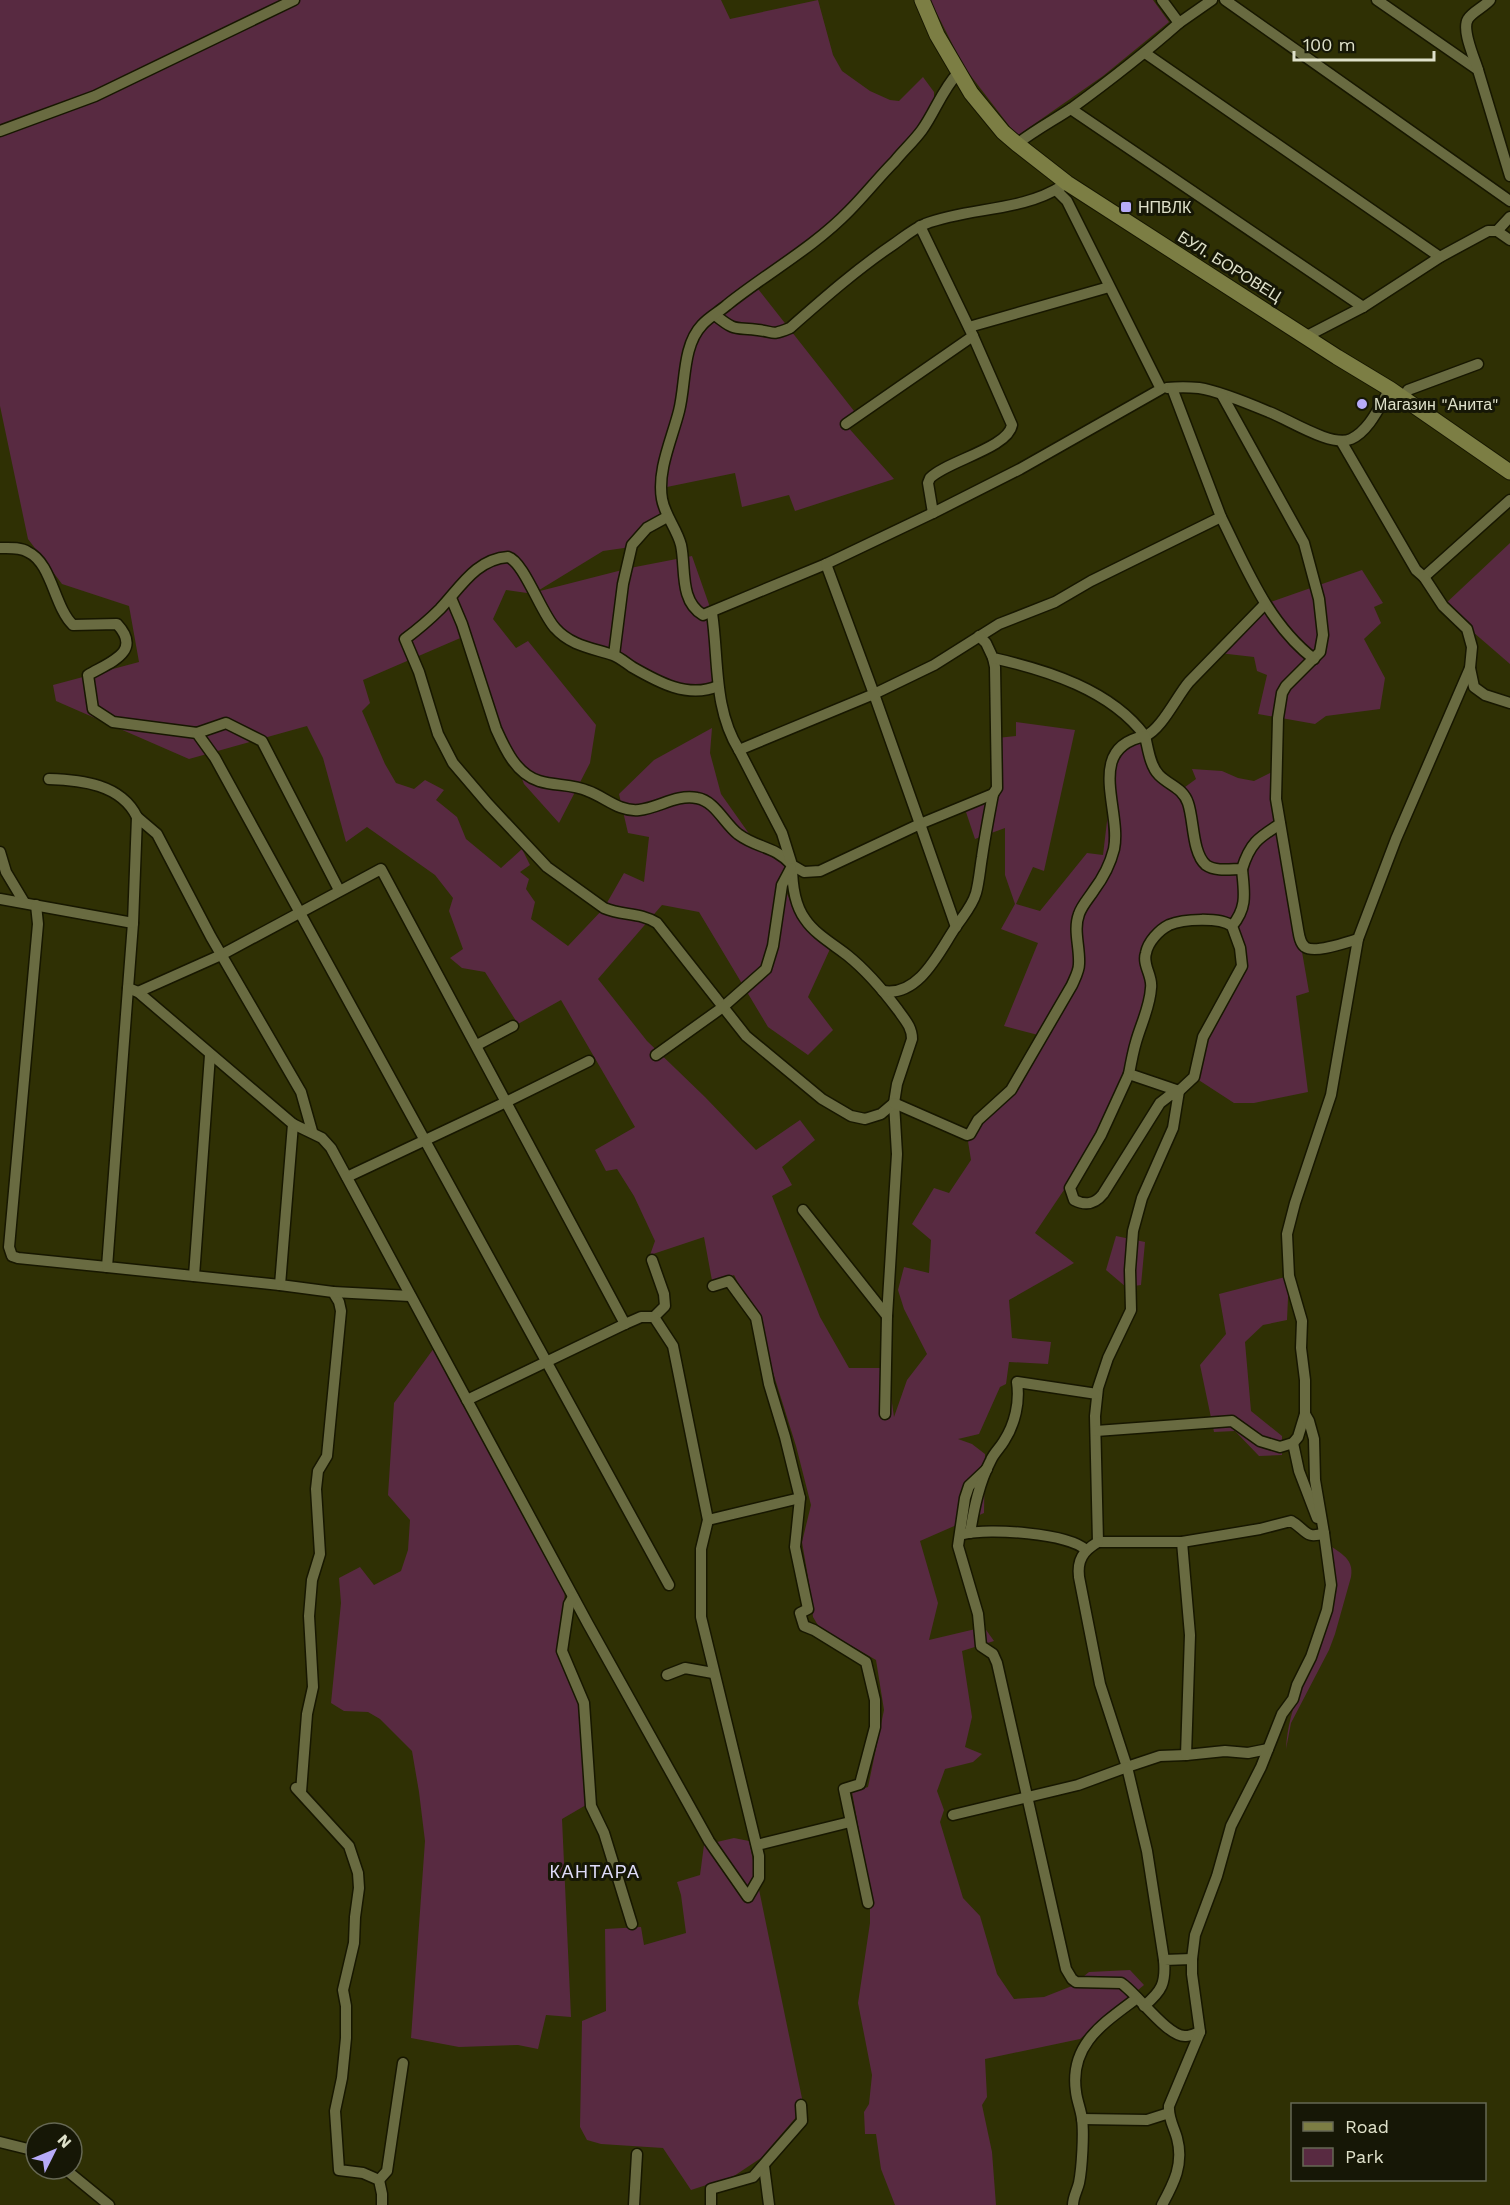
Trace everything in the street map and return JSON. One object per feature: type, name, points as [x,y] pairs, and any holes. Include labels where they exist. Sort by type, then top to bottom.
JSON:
[{"type":"street","points":[[0,131],[95,96],[294,0]]},
{"type":"street","name":"БУЛ. БОРОВЕЦ","points":[[922,0],[937,35],[971,93],[1003,132],[1062,187],[1307,336],[1404,398],[1510,472]]},
{"type":"street","points":[[1162,0],[1179,23]]},
{"type":"street","points":[[1017,144],[1071,109],[1145,53],[1179,23],[1212,0]]},
{"type":"street","points":[[1225,0],[1510,201]]},
{"type":"street","points":[[1377,0],[1479,70]]},
{"type":"street","points":[[1490,0],[1468,18],[1465,29],[1510,176]]},
{"type":"street","points":[[1145,53],[1440,257]]},
{"type":"street","points":[[958,73],[950,81],[922,131],[847,213],[796,256],[751,286],[695,333],[690,348],[679,411],[664,468],[662,499],[682,547],[685,586],[696,611],[703,615],[712,613],[826,564],[933,513],[1020,469],[1161,389],[1200,388],[1271,412],[1324,437],[1341,441],[1351,439],[1360,433],[1372,419],[1390,389]]},
{"type":"street","points":[[1071,109],[1364,307]]},
{"type":"street","points":[[715,315],[729,327],[774,334],[790,328],[873,257],[920,226],[1006,206],[1062,187],[1109,287],[1161,389]]},
{"type":"street","points":[[1497,231],[1510,217]]},
{"type":"street","points":[[920,226],[1010,418],[1011,430],[1002,440],[950,465],[930,478],[928,483],[933,513]]},
{"type":"street","points":[[1307,336],[1364,307],[1440,257],[1488,231],[1497,231],[1510,240]]},
{"type":"street","points":[[846,424],[971,332],[1109,287]]},
{"type":"street","points":[[1404,398],[1408,390],[1478,364]]},
{"type":"street","points":[[1173,388],[1221,518],[1265,604],[1290,637],[1314,659]]},
{"type":"street","points":[[1222,395],[1304,543],[1314,573],[1323,624],[1320,652],[1286,686],[1280,702],[1276,747],[1276,799],[1289,886],[1302,944],[1310,949],[1317,949],[1358,939]]},
{"type":"street","points":[[1341,441],[1416,570],[1424,577],[1443,606],[1467,629],[1472,647],[1470,668],[1472,681],[1478,691],[1510,703]]},
{"type":"street","points":[[1424,577],[1510,500]]},
{"type":"street","points":[[614,655],[623,584],[632,545],[647,528],[668,517]]},
{"type":"street","points":[[739,750],[874,694],[934,665],[979,636],[1016,616],[1055,602],[1221,518]]},
{"type":"street","points":[[0,548],[19,549],[34,556],[42,565],[65,614],[73,625],[117,624],[125,633],[127,646],[123,654],[88,675],[93,709],[113,722],[197,733],[226,723],[262,741],[339,891]]},
{"type":"street","points":[[718,687],[688,692],[652,678],[614,655],[594,651],[577,643],[555,628],[518,563],[513,559],[501,558],[474,571],[428,622],[405,639],[419,672],[438,734],[453,763],[524,843],[559,877],[604,909],[615,913],[637,914],[657,924],[746,1036],[822,1099],[843,1112],[865,1119],[881,1114],[894,1103]]},
{"type":"street","points":[[826,564],[956,927]]},
{"type":"street","points":[[451,598],[503,746],[525,775],[538,781],[589,791],[601,799],[631,810],[641,810],[671,800],[698,798],[709,803],[727,825],[738,834],[761,847],[778,852],[804,872],[820,871],[920,824],[993,794]]},
{"type":"street","points":[[894,1103],[924,1114],[948,1128],[967,1135],[983,1114],[1011,1090],[1072,986],[1077,973],[1079,963],[1077,936],[1080,913],[1107,870],[1114,847],[1114,818],[1109,782],[1112,761],[1124,743],[1157,729],[1189,682],[1265,604]]},
{"type":"street","points":[[712,613],[718,687],[726,725],[782,833],[792,865],[792,883],[804,919],[863,969],[884,991],[912,1032],[894,1103],[897,1154],[887,1316],[885,1414]]},
{"type":"street","points":[[884,991],[892,992],[899,989],[925,973],[935,963],[977,892],[998,775],[995,667],[986,643],[979,636]]},
{"type":"street","points":[[993,658],[1029,667],[1091,691],[1127,715],[1145,736],[1154,768],[1159,775],[1181,791],[1187,800],[1201,859],[1212,868],[1223,870],[1242,868]]},
{"type":"street","points":[[1096,1431],[1225,1421],[1237,1424],[1260,1441],[1280,1448],[1293,1443],[1298,1437],[1305,1414],[1305,1380],[1301,1348],[1302,1321],[1289,1276],[1287,1234],[1330,1095],[1358,939],[1396,839],[1470,668]]},
{"type":"street","points":[[197,733],[235,792],[669,1585]]},
{"type":"street","points":[[49,779],[75,780],[99,785],[112,791],[157,834],[221,955],[301,1092],[312,1131]]},
{"type":"street","points":[[107,1267],[133,990],[137,817]]},
{"type":"street","points":[[1232,926],[1239,918],[1244,903],[1242,868],[1249,850],[1255,842],[1280,824]]},
{"type":"street","points":[[0,852],[6,872],[24,902]]},
{"type":"street","points":[[656,1055],[723,1007],[766,969],[773,946],[780,892],[792,865]]},
{"type":"street","points":[[133,990],[221,955],[381,869],[625,1324]]},
{"type":"street","points":[[0,899],[133,923]]},
{"type":"street","points":[[36,905],[38,924],[9,1247],[12,1256],[333,1292],[410,1296]]},
{"type":"street","points":[[1207,920],[1228,922],[1232,926],[1240,948],[1242,966],[1203,1037],[1194,1077],[1179,1091],[1160,1103],[1097,1201],[1091,1203],[1074,1200],[1070,1188],[1101,1135],[1129,1074],[1152,987],[1145,961],[1149,944],[1162,929],[1177,923],[1207,920]]},
{"type":"street","points":[[133,990],[293,1124],[312,1131],[332,1148],[573,1597],[709,1841],[748,1897],[759,1878],[759,1856],[701,1617],[701,1549],[708,1520],[673,1346],[654,1317]]},
{"type":"street","points":[[477,1045],[513,1026]]},
{"type":"street","points":[[194,1276],[210,1055]]},
{"type":"street","points":[[347,1177],[589,1061]]},
{"type":"street","points":[[1129,1074],[1179,1091]]},
{"type":"street","points":[[1098,1542],[1095,1408],[1097,1394],[1105,1364],[1131,1310],[1132,1231],[1147,1186],[1173,1128],[1179,1091]]},
{"type":"street","points":[[280,1285],[293,1124]]},
{"type":"street","points":[[803,1210],[887,1316]]},
{"type":"street","points":[[467,1400],[625,1324],[641,1317],[654,1317],[665,1306],[664,1294],[652,1260]]},
{"type":"street","points":[[713,1286],[729,1281],[756,1318],[769,1384],[800,1498],[795,1547],[808,1609],[800,1613],[804,1626],[866,1662],[874,1700],[875,1727],[860,1784],[844,1789],[868,1903]]},
{"type":"street","points":[[333,1292],[341,1311],[327,1456],[318,1471],[316,1489],[320,1554],[312,1580],[309,1616],[313,1688],[298,1789],[349,1846],[358,1873],[359,1888],[354,1943],[343,1990],[346,2006],[346,2038],[342,2078],[335,2111],[339,2170],[363,2173],[379,2180]]},
{"type":"street","points":[[970,1533],[976,1499],[987,1469],[1007,1436],[1019,1397],[1017,1382],[1097,1394]]},
{"type":"street","points":[[1162,2205],[1174,2183],[1180,2165],[1178,2141],[1168,2114],[1169,2106],[1200,2032],[1192,1974],[1195,1935],[1217,1876],[1231,1826],[1282,1714],[1293,1699],[1311,1657],[1327,1610],[1331,1585],[1315,1480],[1314,1439],[1310,1421],[1305,1414]]},
{"type":"street","points":[[1293,1443],[1299,1471],[1323,1527]]},
{"type":"street","points":[[987,1469],[969,1486],[958,1546],[978,1614],[981,1646],[993,1654],[997,1664],[1069,1975],[1076,1982],[1082,1983],[1121,1983],[1179,2035],[1185,2037],[1200,2032]]},
{"type":"street","points":[[708,1520],[800,1498]]},
{"type":"street","points":[[1073,2205],[1079,2183],[1082,2119],[1075,2091],[1080,2051],[1095,2032],[1140,2002],[1153,1998],[1163,1984],[1165,1976],[1147,1851],[1127,1767],[1100,1684],[1079,1577],[1079,1560],[1086,1550],[1098,1542],[1182,1542],[1291,1521],[1314,1536],[1323,1527]]},
{"type":"street","points":[[958,1546],[961,1537],[970,1533],[995,1532],[1056,1538],[1075,1542],[1086,1550]]},
{"type":"street","points":[[1182,1542],[1190,1635],[1186,1755]]},
{"type":"street","points":[[573,1597],[569,1604],[562,1651],[584,1703],[591,1806],[604,1833],[632,1924]]},
{"type":"street","points":[[667,1675],[685,1668],[713,1673]]},
{"type":"street","points":[[953,1815],[1078,1785],[1160,1756],[1225,1751],[1248,1753],[1268,1749]]},
{"type":"street","points":[[757,1845],[850,1822]]},
{"type":"street","points":[[1164,1960],[1192,1959]]},
{"type":"street","points":[[379,2180],[387,2171],[403,2063]]},
{"type":"street","points":[[711,2205],[711,2189],[753,2177],[764,2166],[802,2121],[801,2105]]},
{"type":"street","points":[[1082,2119],[1147,2120],[1168,2114]]},
{"type":"street","points":[[0,2142],[24,2148]]},
{"type":"street","points":[[634,2205],[637,2154]]},
{"type":"street","points":[[764,2166],[769,2205]]},
{"type":"street","points":[[379,2180],[382,2205]]},
{"type":"street","points":[[80,2181],[109,2205]]},
{"type":"green space","points":[[0,0],[721,0],[730,19],[818,0],[833,55],[842,71],[870,91],[890,100],[899,101],[923,77],[934,92],[934,105],[895,161],[758,289],[858,416],[846,425],[894,479],[795,511],[789,495],[742,507],[735,473],[662,488],[666,512],[631,547],[603,551],[536,592],[630,568],[692,556],[712,613],[718,686],[688,691],[563,636],[534,594],[506,590],[493,619],[516,648],[528,641],[596,725],[590,763],[559,823],[524,784],[465,636],[363,680],[370,703],[362,711],[385,764],[396,783],[414,789],[425,780],[444,790],[436,800],[457,817],[466,839],[501,868],[522,849],[530,865],[520,872],[529,879],[526,889],[535,902],[531,919],[568,946],[604,908],[624,873],[644,882],[649,837],[628,833],[619,794],[654,760],[712,728],[710,753],[721,794],[762,852],[792,865],[784,887],[802,921],[830,949],[808,997],[833,1030],[808,1055],[768,1027],[699,912],[662,905],[598,979],[647,1041],[756,1150],[800,1120],[815,1140],[782,1167],[792,1185],[772,1196],[820,1317],[849,1368],[887,1368],[894,1417],[907,1380],[927,1354],[904,1309],[898,1290],[904,1267],[929,1273],[931,1240],[912,1224],[934,1188],[949,1193],[971,1160],[967,1135],[999,1102],[1042,1036],[1004,1026],[1038,943],[1001,929],[1015,904],[1005,875],[1005,828],[975,839],[964,806],[992,794],[997,738],[1016,736],[1016,722],[1075,730],[1044,871],[1033,867],[1016,904],[1040,911],[1087,853],[1103,855],[1115,754],[1145,736],[1154,768],[1181,790],[1196,779],[1192,769],[1222,771],[1238,778],[1254,781],[1276,770],[1309,992],[1296,996],[1308,1092],[1254,1103],[1234,1103],[1194,1077],[1203,1037],[1240,973],[1232,926],[1177,923],[1149,944],[1150,974],[1142,1024],[1101,1135],[1035,1233],[1074,1263],[1009,1300],[1012,1338],[1051,1342],[1048,1364],[1009,1362],[1006,1384],[1000,1387],[979,1434],[958,1439],[972,1444],[985,1454],[984,1513],[920,1541],[938,1603],[929,1640],[984,1627],[994,1641],[962,1651],[972,1717],[965,1747],[982,1754],[973,1762],[945,1769],[937,1791],[944,1810],[940,1822],[963,1898],[980,1916],[997,1974],[1014,1999],[1044,1997],[1072,1986],[1089,1972],[1130,1970],[1144,1985],[1080,2039],[985,2059],[987,2097],[982,2105],[992,2152],[996,2205],[895,2205],[881,2169],[876,2134],[865,2134],[864,2112],[869,2104],[872,2075],[858,2003],[870,1923],[870,1891],[852,1792],[868,1787],[884,1710],[876,1660],[819,1627],[813,1617],[802,1542],[811,1505],[796,1446],[756,1318],[734,1275],[713,1286],[704,1237],[650,1255],[655,1241],[634,1196],[617,1169],[606,1171],[595,1150],[635,1127],[561,1000],[518,1024],[485,972],[462,968],[450,958],[463,949],[449,911],[453,898],[435,875],[367,827],[346,842],[323,758],[307,726],[189,759],[56,701],[53,685],[139,662],[129,606],[62,584],[28,539],[0,406]]},
{"type":"green space","points":[[930,0],[1153,0],[1169,22],[1103,76],[1017,136],[964,67]]},
{"type":"green space","points":[[1510,543],[1510,664],[1443,606]]},
{"type":"green space","points":[[1362,570],[1383,603],[1374,607],[1381,623],[1364,639],[1385,678],[1380,709],[1326,716],[1315,724],[1258,714],[1267,675],[1257,671],[1254,657],[1219,653],[1265,604]]},
{"type":"green space","points":[[1116,1236],[1145,1242],[1141,1285],[1126,1287],[1106,1270]]},
{"type":"green space","points":[[1289,1276],[1287,1320],[1263,1325],[1245,1342],[1251,1411],[1282,1436],[1282,1455],[1259,1456],[1235,1431],[1214,1432],[1200,1365],[1226,1334],[1219,1294]]},
{"type":"green space","points":[[437,1344],[565,1587],[562,1651],[581,1707],[586,1805],[562,1819],[571,2017],[546,2015],[538,2049],[518,2045],[459,2047],[411,2038],[425,1841],[412,1751],[380,1719],[368,1712],[344,1711],[331,1703],[341,1603],[339,1578],[360,1567],[374,1585],[401,1571],[408,1550],[410,1520],[388,1495],[394,1403]]},
{"type":"green space","points":[[1324,1541],[1348,1560],[1352,1570],[1351,1577],[1329,1650],[1291,1723],[1286,1749],[1293,1709],[1319,1649],[1324,1631],[1327,1593]]},
{"type":"green space","points":[[734,1838],[749,1841],[804,2108],[761,2158],[734,2176],[691,2190],[663,2148],[601,2144],[587,2140],[580,2127],[582,2021],[606,2011],[605,1929],[641,1927],[644,1945],[686,1933],[677,1882],[700,1875],[704,1845]]},
{"type":"place","name":"НПВЛК","points":[[1126,207]]},
{"type":"place","name":"Магазин \"Анита\"","points":[[1362,404]]},
{"type":"district","name":"КАНТАРА","points":[[595,1872]]}]
